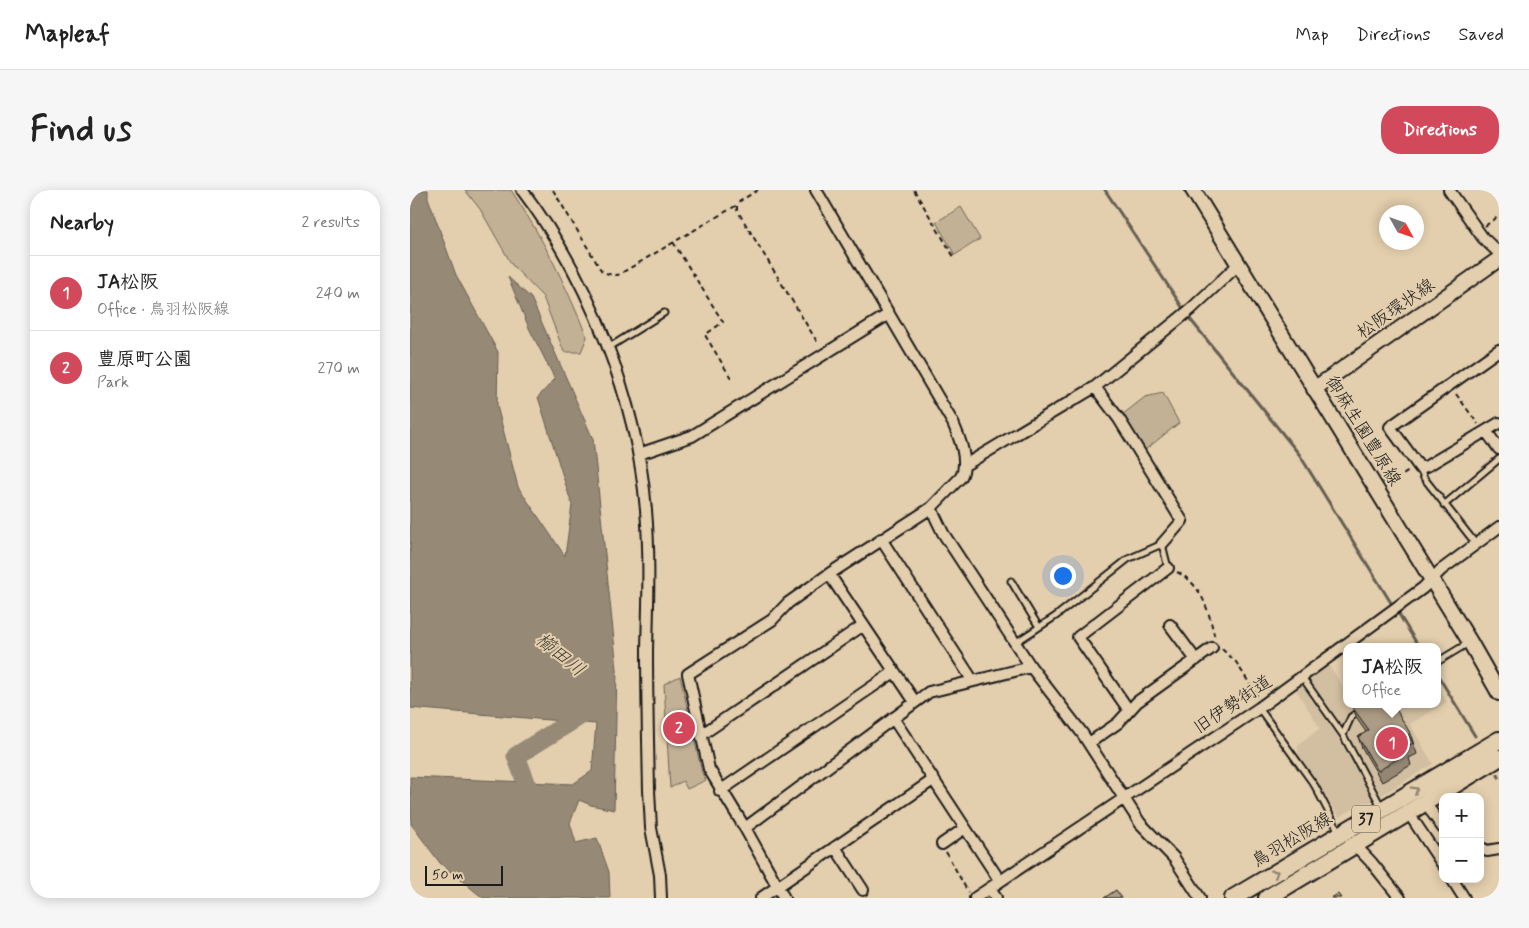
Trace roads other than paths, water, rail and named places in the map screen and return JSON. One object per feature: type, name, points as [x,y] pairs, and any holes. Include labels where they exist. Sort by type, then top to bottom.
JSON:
[{"type":"main road","name":"御麻生園豊原線","points":[[1193,190],[1470,642],[1499,693]]},
{"type":"main road","name":"松阪環状線","points":[[1314,389],[1499,258]]},
{"type":"main road","name":"鳥羽松阪線","points":[[1233,898],[1499,740]]},
{"type":"main road","name":"鳥羽松阪線","points":[[1267,898],[1499,758]]},
{"type":"street","points":[[522,190],[561,247],[608,348],[619,378],[639,454],[649,545],[649,790],[651,828],[660,875],[661,898]]},
{"type":"street","points":[[784,898],[745,828],[720,791],[709,769],[688,674],[772,620],[788,603],[829,574],[931,508],[961,477],[965,465],[959,438],[953,423],[816,190]]},
{"type":"street","points":[[1449,190],[1477,231],[1499,253]]},
{"type":"street","points":[[965,465],[1095,387],[1181,318],[1240,264]]},
{"type":"street","points":[[639,454],[692,436],[889,314]]},
{"type":"street","points":[[1499,350],[1390,426],[1419,467],[1427,466],[1499,422]]},
{"type":"street","points":[[1095,387],[1119,419],[1182,521],[1162,544]]},
{"type":"street","points":[[1486,431],[1499,450]]},
{"type":"street","points":[[931,508],[944,532],[1015,643],[1089,743],[1122,798],[1140,823],[1174,858],[1200,898]]},
{"type":"street","name":"旧伊勢街道","points":[[1348,643],[1404,600],[1423,588],[1431,578],[1499,527]]},
{"type":"street","points":[[881,539],[974,681]]},
{"type":"street","points":[[1128,709],[1078,637],[1168,568]]},
{"type":"street","points":[[829,574],[862,626],[915,702]]},
{"type":"street","points":[[1170,625],[1196,660]]},
{"type":"street","points":[[701,735],[862,626]]},
{"type":"street","name":"旧伊勢街道","points":[[974,898],[1261,706],[1343,647]]},
{"type":"street","points":[[1089,743],[1118,724],[1128,709],[1212,648]]},
{"type":"street","points":[[745,828],[929,692],[1031,666]]},
{"type":"street","points":[[720,791],[894,672]]},
{"type":"street","points":[[893,718],[1000,881]]},
{"type":"street","points":[[761,898],[933,780]]},
{"type":"street","points":[[1431,811],[1439,822]]},
{"type":"street","points":[[1408,812],[1439,859]]},
{"type":"street","points":[[942,844],[965,828]]},
{"type":"street","points":[[1355,845],[1400,898]]},
{"type":"street","points":[[835,847],[863,890]]},
{"type":"street","points":[[1484,849],[1487,851],[1499,849]]},
{"type":"street","points":[[1455,883],[1464,898]]},
{"type":"street","points":[[990,889],[996,898]]},
{"type":"lane","points":[[608,348],[664,313]]},
{"type":"lane","points":[[1444,505],[1499,459]]},
{"type":"lane","points":[[1419,467],[1424,478],[1476,544]]},
{"type":"lane","points":[[1015,643],[1039,628],[1128,559],[1162,544],[1168,568]]},
{"type":"lane","points":[[1011,582],[1039,628]]},
{"type":"lane","points":[[1441,660],[1470,642]]},
{"type":"lane","points":[[1302,677],[1343,735],[1383,809]]},
{"type":"lane","points":[[1261,706],[1315,786],[1341,834]]},
{"type":"lane","points":[[1343,735],[1351,718],[1364,708]]},
{"type":"water","points":[[410,190],[428,190],[428,198],[456,275],[498,352],[497,406],[518,487],[565,556],[572,505],[538,397],[555,379],[529,328],[508,277],[531,298],[593,439],[617,669],[614,810],[591,805],[579,800],[570,823],[576,843],[597,838],[609,872],[610,898],[483,898],[440,863],[411,824],[410,777],[573,784],[592,771],[596,724],[410,708]]},
{"type":"waterway","points":[[1105,190],[1190,319],[1299,454],[1393,606]]},
{"type":"waterway","points":[[1397,611],[1417,643]]},
{"type":"waterway","points":[[1441,681],[1475,736]]},
{"type":"waterway","name":"櫛田川","points":[[535,806],[516,756],[591,709]]},
{"type":"place","name":"豊原町公園","points":[[679,728]]},
{"type":"place","name":"JA松阪","points":[[1392,743]]}]
